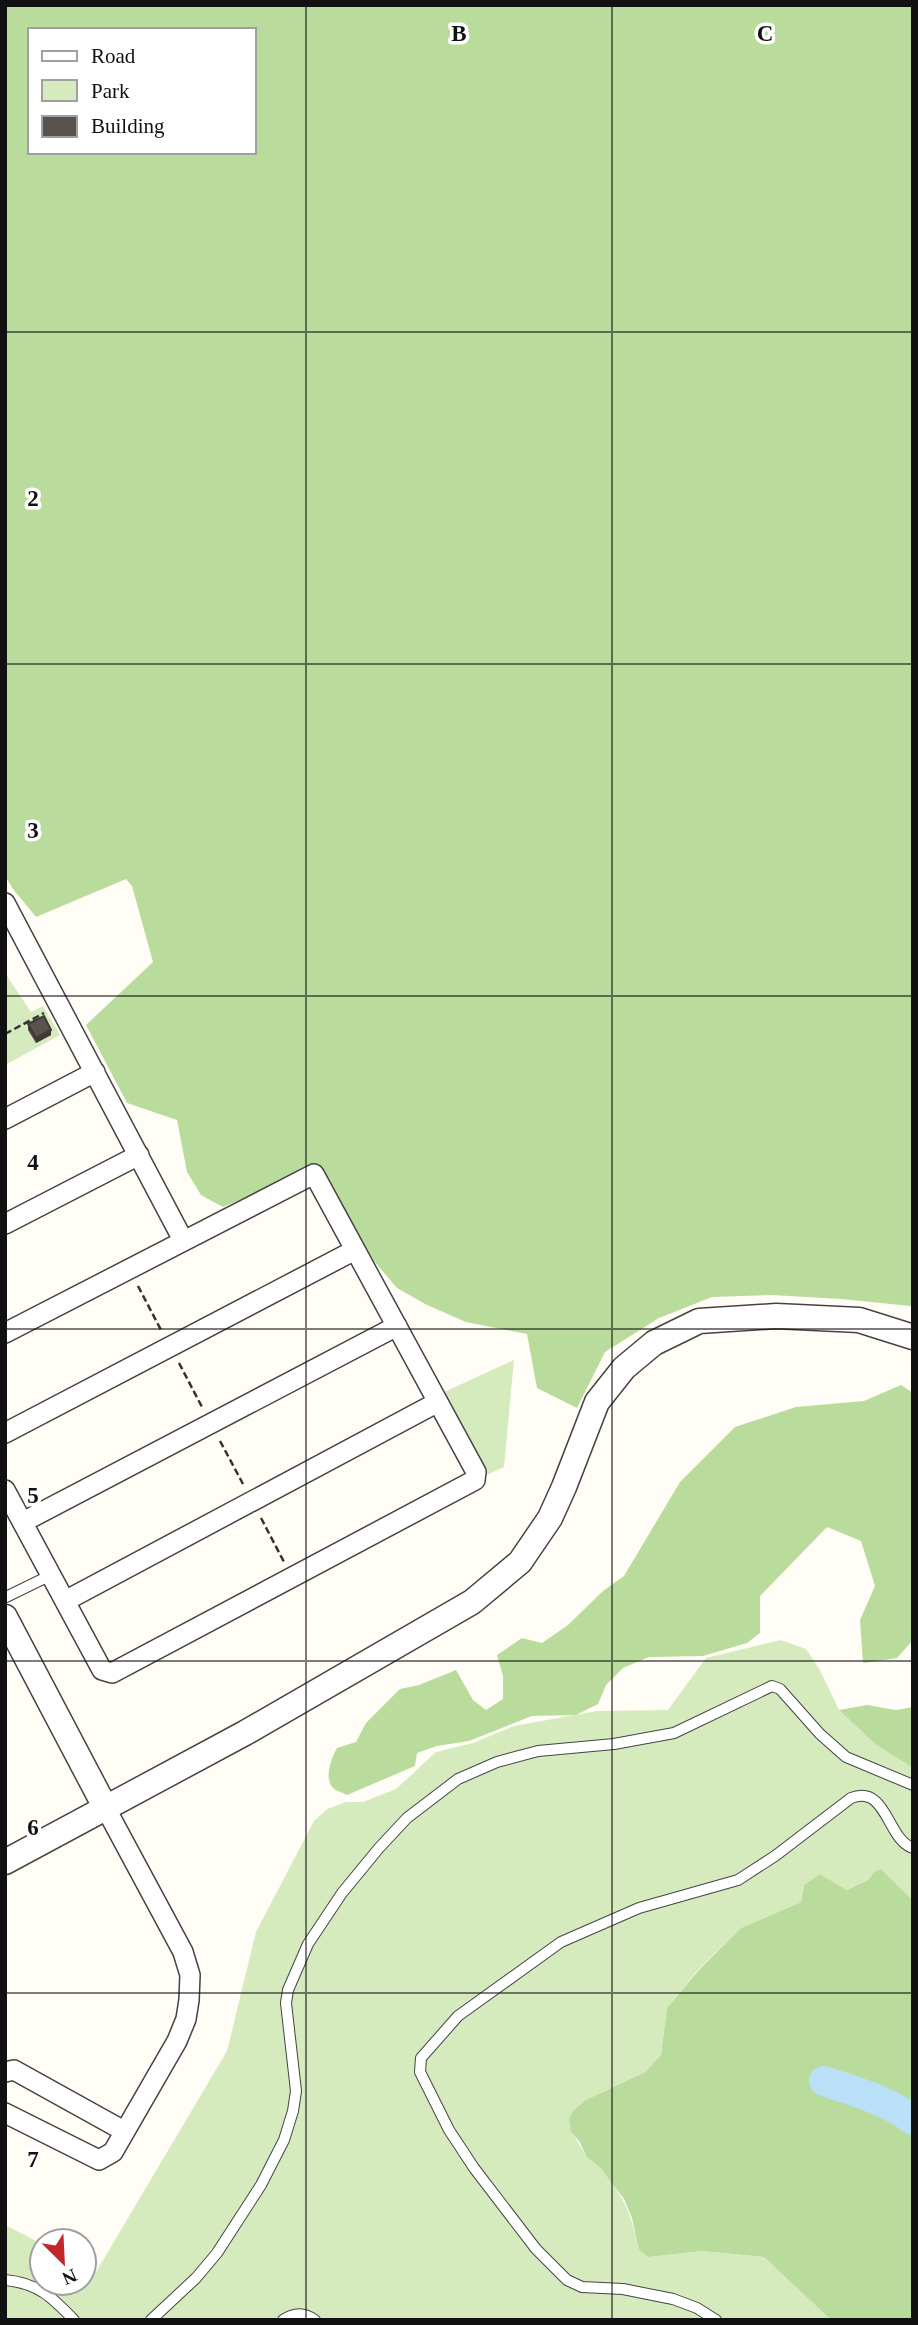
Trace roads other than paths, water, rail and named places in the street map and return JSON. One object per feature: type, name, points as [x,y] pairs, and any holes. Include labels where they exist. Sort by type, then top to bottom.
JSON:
[{"type":"street","points":[[5,903],[183,1240]]},
{"type":"street","points":[[5,1119],[95,1072]]},
{"type":"street","points":[[5,1224],[139,1156]]},
{"type":"street","points":[[5,1333],[314,1174],[476,1472],[475,1480],[112,1673],[102,1670],[5,1490]]},
{"type":"street","points":[[5,1433],[355,1250]]},
{"type":"street","points":[[5,1862],[245,1733],[472,1602],[520,1562],[555,1507],[597,1402],[624,1368],[654,1343],[699,1321],[776,1316],[859,1320],[913,1337]]},
{"type":"street","points":[[23,1522],[397,1326]]},
{"type":"street","points":[[65,1601],[438,1402]]},
{"type":"street","points":[[5,2113],[99,2160],[113,2152],[182,2030],[189,2000],[190,1975],[183,1952],[105,1807],[6,1607]]},
{"type":"street","points":[[5,2072],[13,2070],[124,2132]]},
{"type":"lane","points":[[6,1607],[51,1575]]},
{"type":"lane","points":[[151,2320],[196,2278],[217,2253],[261,2185],[284,2140],[296,2091],[286,2003],[288,1990],[309,1944],[342,1894],[379,1848],[425,1803],[458,1779],[496,1762],[538,1751],[614,1744],[674,1733],[772,1686],[780,1689],[820,1734],[846,1757],[913,1785]]},
{"type":"lane","points":[[716,2320],[697,2308],[673,2299],[623,2289],[582,2287],[567,2280],[536,2249],[474,2168],[449,2130],[420,2072],[421,2058],[458,2016],[561,1942],[639,1908],[738,1881],[851,1798],[861,1794],[870,1797],[883,1810],[902,1843],[913,1848]]},
{"type":"lane","points":[[5,2280],[23,2282],[40,2289],[74,2320]]},
{"type":"lane","points":[[283,2320],[290,2315],[303,2314],[315,2320]]},
{"type":"waterway","points":[[824,2081],[881,2102],[913,2120]]}]
